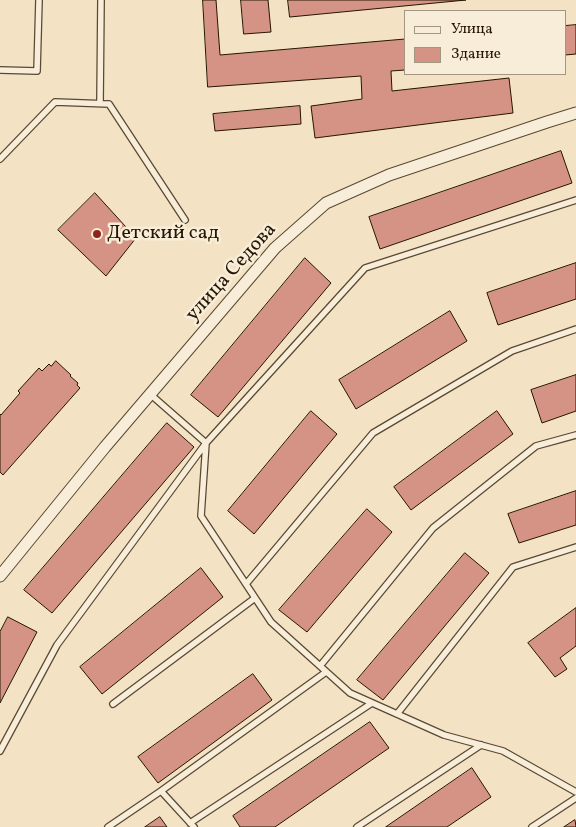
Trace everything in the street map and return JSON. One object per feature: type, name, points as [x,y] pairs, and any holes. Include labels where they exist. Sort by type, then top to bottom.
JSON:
[{"type":"street","name":"улица Седова","points":[[0,576],[150,394],[275,248],[326,203],[390,175],[576,113]]},
{"type":"lane","points":[[0,70],[37,71],[39,0]]},
{"type":"lane","points":[[100,104],[101,0]]},
{"type":"lane","points":[[0,159],[55,102],[109,104],[185,220]]},
{"type":"lane","points":[[0,751],[57,645],[206,443],[365,268],[576,200]]},
{"type":"lane","points":[[246,584],[373,433],[512,352],[576,329]]},
{"type":"lane","points":[[150,394],[206,443]]},
{"type":"lane","points":[[320,666],[433,528],[536,446],[576,435]]},
{"type":"lane","points":[[206,443],[200,516],[271,622],[350,693],[444,736],[503,751],[576,792]]},
{"type":"lane","points":[[397,714],[513,568],[576,547]]},
{"type":"lane","points":[[114,704],[255,598]]},
{"type":"lane","points":[[108,827],[326,672]]},
{"type":"lane","points":[[161,790],[192,825],[372,703]]},
{"type":"lane","points":[[357,827],[482,745]]},
{"type":"lane","points":[[532,827],[576,798]]},
{"type":"building","points":[[203,0],[216,0],[220,55],[404,39],[404,70],[391,71],[392,91],[509,78],[513,113],[315,138],[311,106],[362,99],[361,76],[208,87]]},
{"type":"building","points":[[241,0],[268,0],[271,32],[244,34]]},
{"type":"building","points":[[288,0],[466,0],[290,17]]},
{"type":"building","points":[[576,25],[576,54],[566,55],[566,26]]},
{"type":"building","points":[[300,106],[301,124],[215,131],[213,114]]},
{"type":"building","points":[[561,151],[572,183],[380,249],[369,217]]},
{"type":"building","name":"Детский сад","points":[[95,193],[136,238],[106,276],[58,230]]},
{"type":"building","points":[[305,258],[331,283],[218,417],[191,395]]},
{"type":"building","points":[[576,263],[576,299],[498,325],[487,293]]},
{"type":"building","points":[[450,311],[467,341],[356,409],[339,380]]},
{"type":"building","points":[[56,361],[71,375],[80,388],[3,475],[0,472],[0,414],[20,393],[18,391],[39,368],[42,371],[49,364],[51,366]]},
{"type":"building","points":[[576,375],[576,411],[542,423],[531,390]]},
{"type":"building","points":[[311,411],[337,434],[254,534],[228,511]]},
{"type":"building","points":[[497,411],[513,434],[411,510],[394,487]]},
{"type":"building","points":[[167,423],[194,447],[52,613],[24,590]]},
{"type":"building","points":[[576,491],[576,525],[519,543],[508,514]]},
{"type":"building","points":[[367,509],[392,532],[307,632],[279,610]]},
{"type":"building","points":[[465,553],[489,573],[383,700],[357,680]]},
{"type":"building","points":[[201,568],[223,597],[102,694],[80,667]]},
{"type":"building","points":[[576,608],[576,646],[560,658],[567,669],[555,677],[528,643]]},
{"type":"building","points":[[8,617],[37,632],[0,703],[0,632]]},
{"type":"building","points":[[253,674],[272,700],[158,783],[138,757]]},
{"type":"building","points":[[370,722],[389,748],[275,827],[240,827],[233,816]]},
{"type":"building","points":[[472,768],[491,797],[447,827],[386,827]]},
{"type":"building","points":[[160,817],[167,827],[145,827]]},
{"type":"building","points":[[575,820],[576,827],[564,827]]},
{"type":"place","name":"Детский сад","points":[[97,234]]}]
